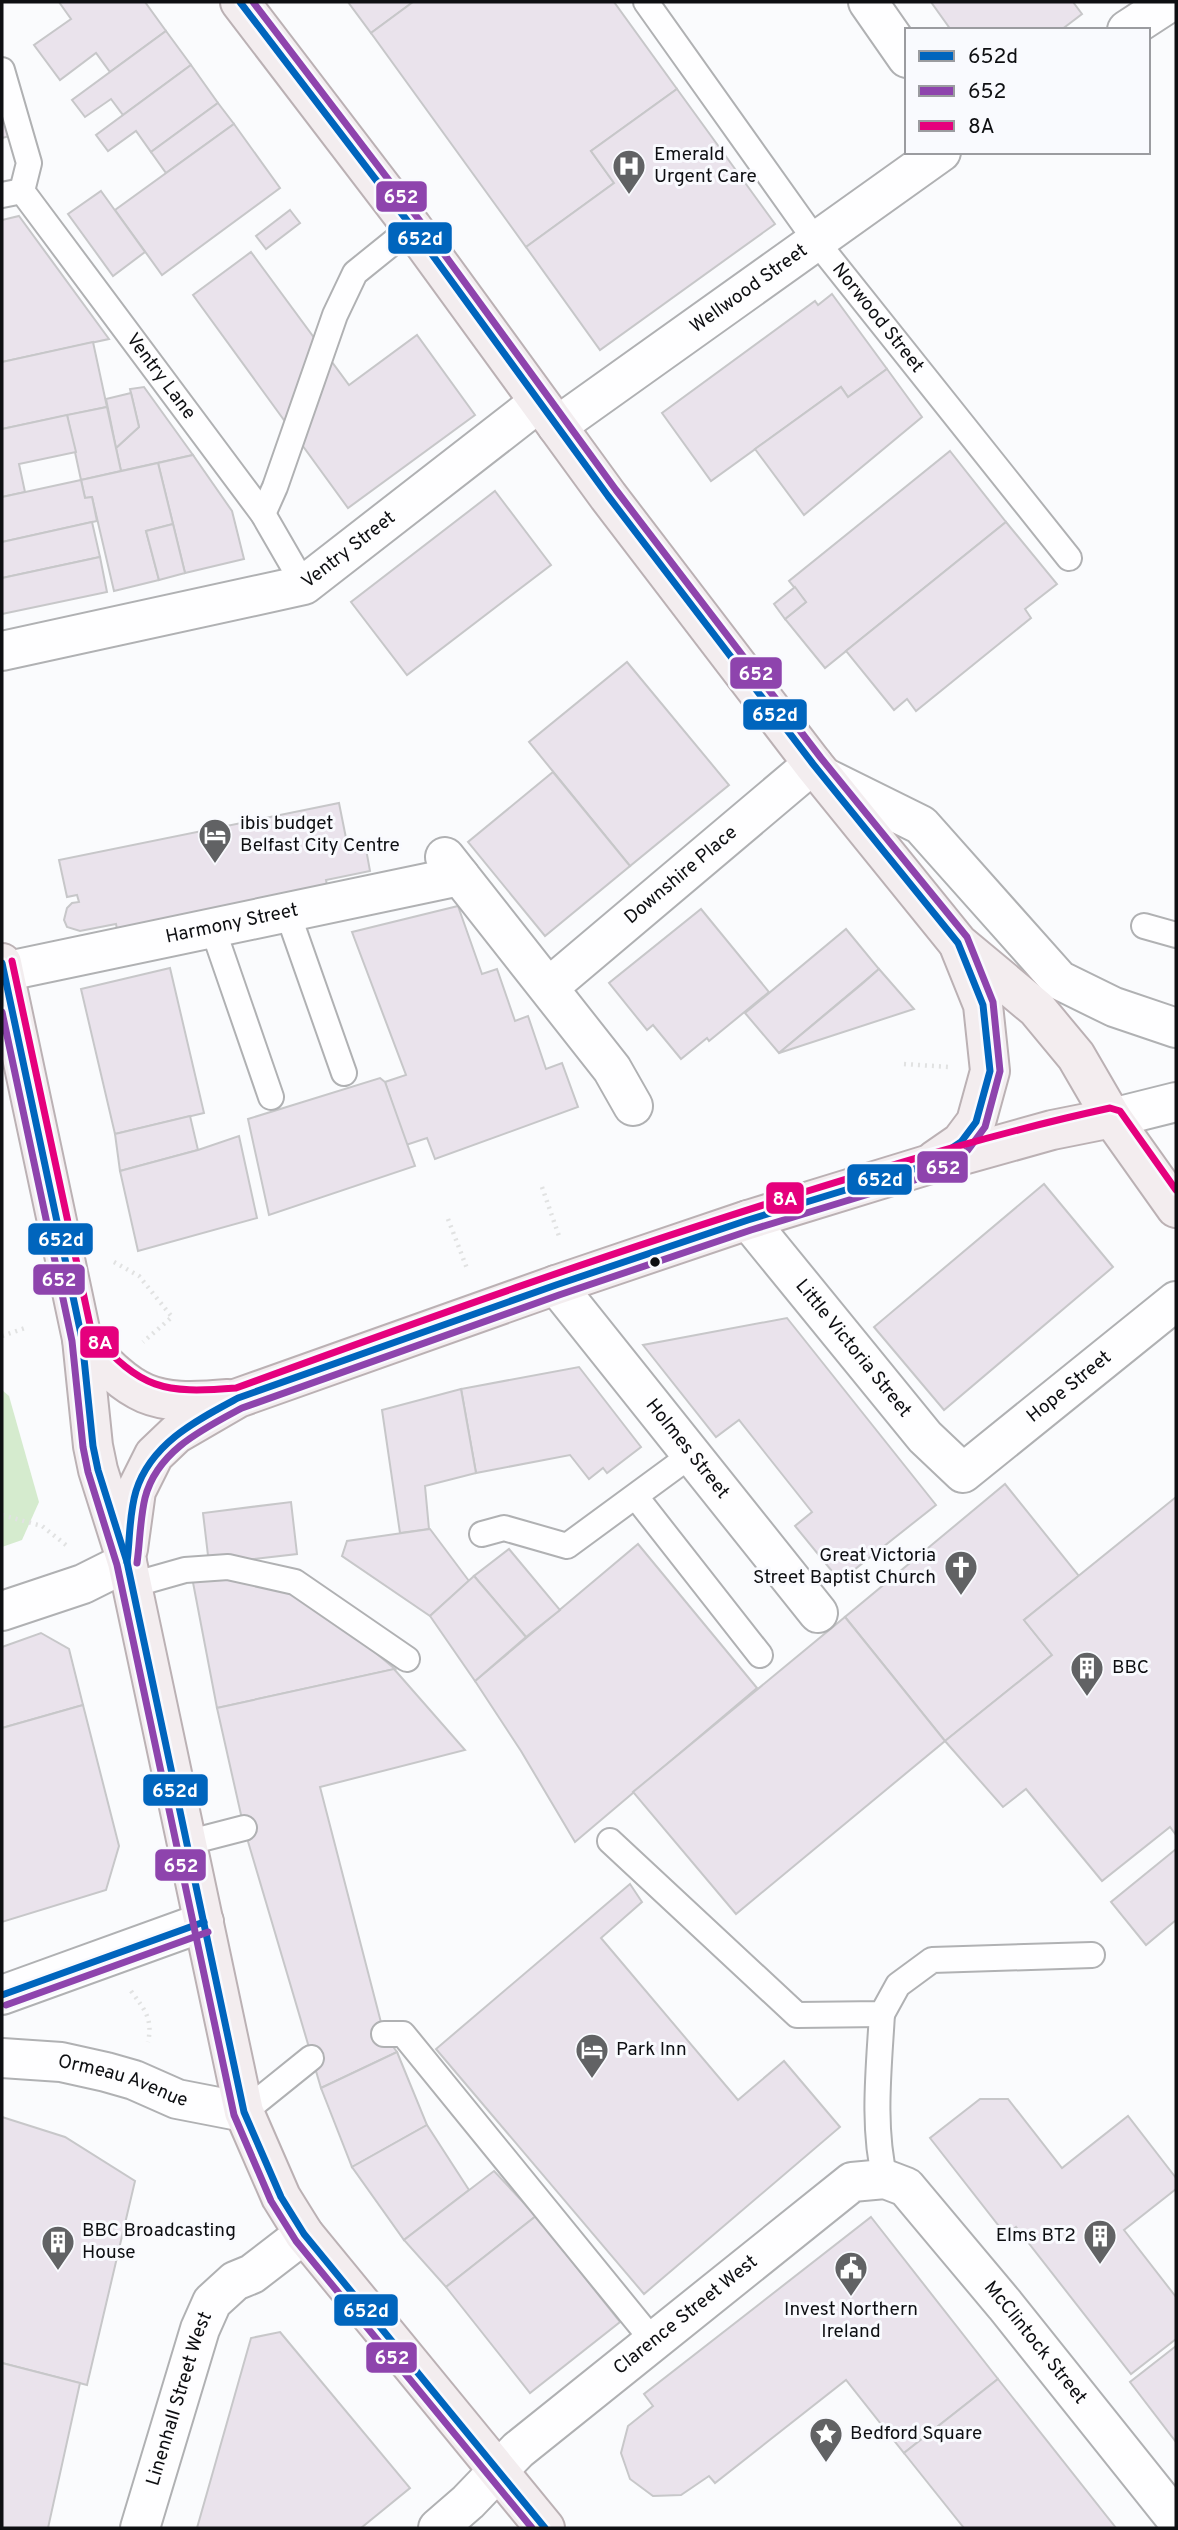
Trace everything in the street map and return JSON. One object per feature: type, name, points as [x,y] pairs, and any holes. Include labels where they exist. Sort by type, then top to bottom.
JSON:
[{"type":"main road","points":[[240,2],[412,227],[608,496],[819,770],[958,943],[1037,1009],[1076,1056],[1112,1118],[1176,1208]]},
{"type":"main road","points":[[927,1165],[961,1142],[976,1122],[990,1071],[983,1005],[958,943]]},
{"type":"main road","points":[[3,967],[82,1339],[98,1470],[129,1573],[244,2112],[281,2197],[304,2234],[545,2528]]},
{"type":"main road","points":[[129,1573],[136,1491],[154,1455],[176,1434],[237,1398],[748,1220],[927,1165],[1052,1130],[1112,1118]]},
{"type":"main road","points":[[82,1339],[107,1367],[145,1395],[191,1402],[237,1398]]},
{"type":"street","points":[[868,2],[905,55]]},
{"type":"street","points":[[1130,28],[1170,2]]},
{"type":"street","name":"Wellwood Street","points":[[548,414],[816,241],[937,154]]},
{"type":"street","name":"Ventry Street","points":[[2,650],[304,585],[548,414]]},
{"type":"street","points":[[819,770],[921,825],[1059,980],[1114,1007],[1176,1028]]},
{"type":"street","name":"Downshire Place","points":[[549,987],[819,770]]},
{"type":"street","name":"Harmony Street","points":[[3,967],[288,914],[453,867],[549,987]]},
{"type":"street","points":[[549,987],[612,1069],[633,1106]]},
{"type":"street","points":[[1112,1118],[1176,1102]]},
{"type":"street","name":"Little Victoria Street","points":[[748,1220],[925,1437],[963,1474]]},
{"type":"street","name":"Holmes Street","points":[[556,1285],[818,1614]]},
{"type":"street","name":"Hope Street","points":[[963,1474],[1176,1301]]},
{"type":"street","points":[[2,1611],[83,1584],[129,1573]]},
{"type":"street","points":[[2,1995],[204,1922]]},
{"type":"street","name":"Ormeau Avenue","points":[[2,2058],[61,2062],[106,2071],[177,2099],[244,2112]]},
{"type":"street","name":"Clarence Street West","points":[[438,2528],[519,2450],[852,2182],[885,2179]]},
{"type":"street","name":"McClintock Street","points":[[885,2179],[906,2187],[1005,2305],[1176,2519]]},
{"type":"street","name":"Linenhall Street West","points":[[139,2528],[200,2329],[212,2302],[235,2281],[252,2274],[304,2234]]},
{"type":"lane","name":"Norwood Street","points":[[646,2],[816,241],[1069,558]]},
{"type":"lane","points":[[2,70],[29,163],[12,193]]},
{"type":"lane","name":"Ventry Lane","points":[[12,193],[263,514],[304,585]]},
{"type":"lane","points":[[263,514],[335,315],[355,273],[412,227]]},
{"type":"lane","points":[[288,914],[344,1073]]},
{"type":"lane","points":[[1144,926],[1176,935]]},
{"type":"lane","points":[[213,929],[271,1097]]},
{"type":"lane","points":[[482,1534],[504,1528],[567,1546],[691,1455]]},
{"type":"lane","points":[[636,1497],[760,1655]]},
{"type":"lane","points":[[129,1573],[228,1567],[295,1582],[407,1659]]},
{"type":"lane","points":[[186,1843],[244,1828]]},
{"type":"lane","points":[[610,1841],[797,2015],[882,2014]]},
{"type":"lane","points":[[885,2179],[880,2157],[878,2079],[882,2014],[898,1985],[932,1960],[1092,1955]]},
{"type":"lane","points":[[384,2034],[403,2034],[654,2342]]},
{"type":"lane","points":[[244,2112],[311,2058]]},
{"type":"path","points":[[542,1187],[562,1245]]},
{"type":"path","points":[[448,1219],[469,1274]]},
{"type":"path","points":[[114,1262],[139,1276],[172,1317],[143,1343]]},
{"type":"path","points":[[2,1336],[28,1327]]},
{"type":"path","points":[[2,1515],[42,1526],[70,1548]]},
{"type":"path","points":[[127,1984],[144,2008],[151,2026],[147,2045]]},
{"type":"green space","points":[[2,1390],[9,1396],[39,1502],[22,1540],[2,1547]]},
{"type":"building","points":[[59,2],[145,2],[166,31],[110,72],[96,53],[60,80],[34,45],[71,19]]},
{"type":"building","points":[[348,2],[413,2],[371,33]]},
{"type":"building","points":[[413,2],[614,2],[677,89],[591,151],[614,183],[526,247],[371,33]]},
{"type":"building","points":[[931,2],[1073,2],[1082,14],[1064,28],[950,28]]},
{"type":"building","points":[[166,31],[191,65],[123,115],[111,99],[85,117],[72,100]]},
{"type":"building","points":[[191,65],[218,103],[151,152],[136,131],[108,151],[96,135]]},
{"type":"building","points":[[677,89],[775,224],[600,350],[526,247],[614,183],[591,151]]},
{"type":"building","points":[[218,103],[234,124],[166,173],[151,152]]},
{"type":"building","points":[[2,116],[5,116],[10,136],[2,138]]},
{"type":"building","points":[[234,124],[280,188],[162,275],[115,210]]},
{"type":"building","points":[[101,191],[145,252],[113,276],[68,214]]},
{"type":"building","points":[[290,210],[300,223],[266,249],[256,236]]},
{"type":"building","points":[[19,216],[109,339],[2,362],[2,220]]},
{"type":"building","points":[[251,252],[349,385],[417,335],[475,415],[348,508],[193,295]]},
{"type":"building","points":[[832,294],[887,369],[848,397],[841,387],[711,481],[662,413],[815,301],[818,305]]},
{"type":"building","points":[[93,342],[107,407],[2,429],[2,362]]},
{"type":"building","points":[[887,369],[922,417],[804,515],[755,449],[841,387],[848,397]]},
{"type":"building","points":[[144,387],[193,455],[121,471],[116,448],[139,427],[130,389]]},
{"type":"building","points":[[131,393],[139,427],[116,448],[106,399]]},
{"type":"building","points":[[107,407],[121,471],[81,480],[67,415]]},
{"type":"building","points":[[67,415],[76,452],[19,464],[25,492],[2,497],[2,429]]},
{"type":"building","points":[[950,451],[1006,522],[825,668],[785,619],[806,602],[789,581]]},
{"type":"building","points":[[193,455],[232,511],[244,559],[185,573],[158,463]]},
{"type":"building","points":[[158,463],[173,524],[146,531],[159,580],[114,591],[92,497],[85,498],[81,480]]},
{"type":"building","points":[[81,480],[85,498],[92,497],[97,521],[2,542],[2,497]]},
{"type":"building","points":[[495,491],[551,565],[407,675],[351,602]]},
{"type":"building","points":[[92,522],[100,557],[2,578],[2,542]]},
{"type":"building","points":[[1006,522],[1057,584],[1025,609],[1031,618],[916,711],[907,699],[894,710],[846,651]]},
{"type":"building","points":[[173,524],[185,573],[159,580],[146,531]]},
{"type":"building","points":[[100,557],[107,592],[2,614],[2,578]]},
{"type":"building","points":[[795,587],[806,602],[785,619],[774,604]]},
{"type":"building","points":[[627,662],[729,785],[630,866],[529,742]]},
{"type":"building","points":[[553,772],[630,866],[545,936],[468,842]]},
{"type":"building","name":"ibis budget Belfast City Centre","points":[[339,803],[349,853],[366,849],[370,871],[326,880],[328,891],[118,934],[116,924],[80,931],[67,927],[64,920],[67,908],[72,903],[79,902],[77,895],[67,897],[59,860]]},
{"type":"building","points":[[458,906],[482,974],[497,969],[515,1021],[528,1016],[546,1069],[562,1063],[578,1107],[435,1159],[427,1138],[406,1145],[385,1082],[406,1075],[352,932]]},
{"type":"building","points":[[701,909],[769,992],[709,1041],[707,1038],[681,1059],[653,1025],[647,1030],[609,983]]},
{"type":"building","points":[[846,929],[879,969],[779,1053],[745,1013]]},
{"type":"building","points":[[170,968],[204,1113],[115,1134],[81,989]]},
{"type":"building","points":[[879,969],[914,1009],[779,1053],[862,984]]},
{"type":"building","points":[[380,1078],[385,1082],[415,1166],[269,1215],[248,1119]]},
{"type":"building","points":[[190,1116],[198,1150],[120,1171],[115,1134]]},
{"type":"building","points":[[239,1136],[257,1218],[138,1251],[120,1171]]},
{"type":"building","points":[[1044,1184],[1113,1267],[944,1410],[874,1327]]},
{"type":"building","points":[[787,1318],[936,1505],[840,1581],[795,1526],[812,1512],[739,1420],[716,1437],[643,1345]]},
{"type":"building","points":[[579,1367],[641,1447],[607,1473],[603,1468],[589,1479],[570,1455],[476,1473],[461,1389]]},
{"type":"building","points":[[461,1389],[476,1473],[425,1486],[429,1529],[400,1533],[382,1410]]},
{"type":"building","name":"Great Victoria Street Baptist Church","points":[[1005,1484],[1079,1576],[1024,1620],[1052,1655],[945,1741],[845,1617]]},
{"type":"building","name":"BBC","points":[[1176,1497],[1176,1835],[1170,1827],[1102,1881],[1026,1789],[1003,1807],[945,1741],[1052,1655],[1024,1620]]},
{"type":"building","points":[[291,1502],[297,1554],[209,1564],[203,1513]]},
{"type":"building","points":[[430,1529],[469,1581],[430,1616],[342,1556],[347,1541]]},
{"type":"building","points":[[638,1544],[757,1688],[575,1842],[521,1751],[475,1681]]},
{"type":"building","points":[[509,1549],[560,1610],[526,1637],[474,1576]]},
{"type":"building","points":[[191,1572],[251,1576],[310,1598],[395,1669],[217,1708]]},
{"type":"building","points":[[474,1576],[526,1637],[475,1681],[430,1616]]},
{"type":"building","points":[[845,1617],[945,1741],[736,1914],[633,1792]]},
{"type":"building","points":[[41,1633],[69,1649],[83,1705],[2,1728],[2,1647]]},
{"type":"building","points":[[394,1669],[465,1750],[320,1787],[384,2034],[397,2052],[321,2088],[244,1828],[217,1708]]},
{"type":"building","points":[[83,1705],[119,1846],[106,1890],[2,1922],[2,1728]]},
{"type":"building","points":[[1176,1849],[1176,1920],[1146,1945],[1111,1902]]},
{"type":"building","name":"Park Inn","points":[[630,1884],[642,1902],[601,1938],[738,2100],[784,2061],[840,2127],[644,2294],[436,2049]]},
{"type":"building","points":[[397,2052],[427,2125],[352,2167],[321,2088]]},
{"type":"building","name":"Elms BT2","points":[[980,2099],[1008,2099],[1062,2168],[1128,2116],[1176,2178],[1176,2189],[1124,2230],[1176,2297],[1176,2339],[1131,2374],[1016,2227],[1006,2235],[930,2138]]},
{"type":"building","name":"BBC Broadcasting House","points":[[2,2117],[65,2137],[135,2181],[87,2385],[2,2363]]},
{"type":"building","points":[[427,2125],[469,2190],[404,2240],[352,2167]]},
{"type":"building","points":[[494,2171],[536,2216],[446,2287],[404,2240]]},
{"type":"building","points":[[536,2216],[620,2322],[530,2393],[446,2287]]},
{"type":"building","name":"Invest Northern Ireland","points":[[871,2217],[998,2379],[904,2453],[846,2380],[715,2483],[709,2476],[681,2495],[653,2496],[630,2479],[621,2453],[628,2426],[653,2406],[644,2394]]},
{"type":"building","points":[[280,2332],[410,2488],[361,2528],[197,2528],[251,2338]]},
{"type":"building","points":[[1176,2346],[1176,2442],[1130,2382]]},
{"type":"building","points":[[2,2363],[80,2383],[48,2528],[2,2528]]},
{"type":"building","points":[[998,2379],[1116,2528],[964,2528],[904,2453]]},
{"type":"transit line","name":"652d","points":[[127,1562],[132,1509],[143,1474],[164,1446],[207,1415],[238,1398],[556,1285],[748,1220],[927,1165],[961,1142],[976,1122],[990,1071],[983,1005],[958,943],[813,764],[608,496],[412,227],[240,2]]},
{"type":"transit line","name":"652","points":[[137,1563],[143,1506],[151,1482],[171,1454],[212,1424],[242,1408],[559,1295],[751,1230],[931,1175],[968,1150],[985,1127],[1000,1071],[993,1002],[967,937],[821,758],[616,490],[420,221],[253,2]]},
{"type":"transit line","name":"8A","points":[[12,961],[92,1334],[140,1377],[171,1388],[236,1388],[727,1216],[953,1148],[1110,1108],[1120,1111],[1176,1190]]},
{"type":"transit line","name":"652d","points":[[2,963],[82,1339],[98,1470],[127,1562],[244,2112],[281,2197],[304,2234],[545,2528]]},
{"type":"transit line","name":"652","points":[[2,1012],[72,1341],[88,1472],[117,1565],[234,2115],[271,2201],[296,2241],[532,2528]]},
{"type":"transit line","name":"652d","points":[[2,1995],[204,1922]]},
{"type":"transit line","name":"652","points":[[6,2005],[208,1932]]},
{"type":"place","name":"Emerald Urgent Care","points":[[629,196]]},
{"type":"place","name":"ibis budget Belfast City Centre","points":[[215,865]]},
{"type":"place","name":"Great Victoria Street Baptist Church","points":[[961,1597]]},
{"type":"place","name":"BBC","points":[[1087,1698]]},
{"type":"place","name":"Park Inn","points":[[592,2080]]},
{"type":"place","name":"Elms BT2","points":[[1100,2266]]},
{"type":"place","name":"BBC Broadcasting House","points":[[58,2272]]},
{"type":"place","name":"Invest Northern Ireland","points":[[851,2298]]},
{"type":"place","name":"Bedford Square","points":[[826,2464]]}]
